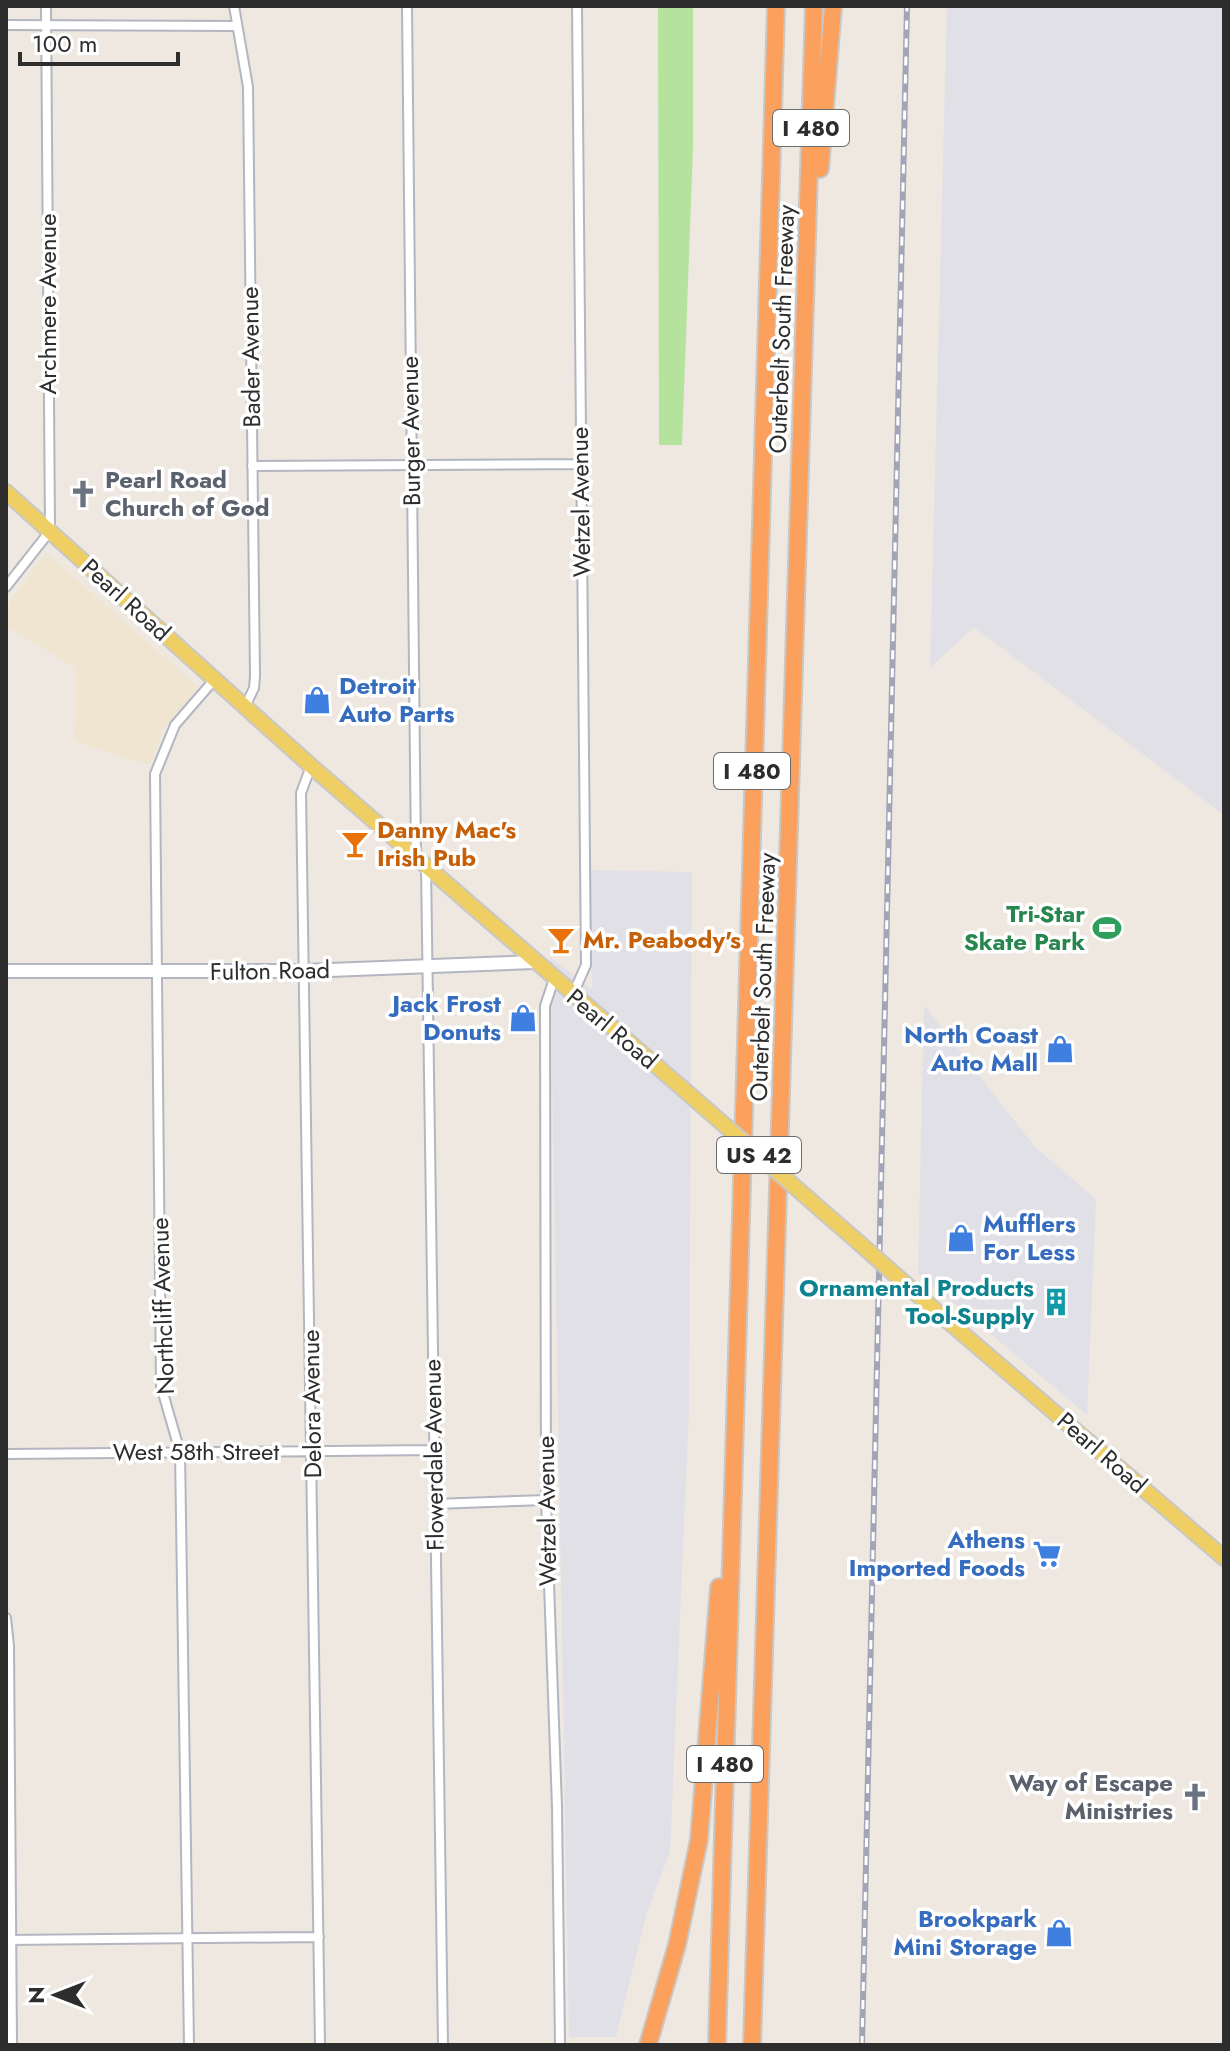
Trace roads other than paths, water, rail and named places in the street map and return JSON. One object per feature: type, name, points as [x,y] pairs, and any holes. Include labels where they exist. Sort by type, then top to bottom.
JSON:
[{"type":"highway","name":"Outerbelt South Freeway","points":[[717,2045],[774,59],[773,6]]},
{"type":"highway","name":"Outerbelt South Freeway","points":[[752,2045],[814,6]]},
{"type":"highway","points":[[809,249],[827,106],[833,6]]},
{"type":"highway","points":[[648,2045],[677,1945],[699,1840],[714,1630],[731,1482]]},
{"type":"main road","name":"Pearl Road","points":[[6,492],[554,979],[1224,1558]]},
{"type":"main road","name":"Fulton Road","points":[[6,971],[304,971],[535,962]]},
{"type":"street","name":"Archmere Avenue","points":[[46,6],[50,531]]},
{"type":"street","name":"Bader Avenue","points":[[234,6],[248,87],[255,676],[245,707]]},
{"type":"street","name":"Burger Avenue","points":[[407,6],[412,465],[421,861]]},
{"type":"street","name":"Wetzel Avenue","points":[[573,995],[586,965],[577,6]]},
{"type":"street","points":[[6,25],[236,26]]},
{"type":"street","points":[[252,466],[581,464]]},
{"type":"street","points":[[6,587],[50,531]]},
{"type":"street","name":"Northcliff Avenue","points":[[189,2045],[180,1452],[161,1386],[157,764],[175,725],[214,680]]},
{"type":"street","name":"Delora Avenue","points":[[311,766],[301,793],[320,2045]]},
{"type":"street","name":"Flowerdale Avenue","points":[[421,861],[427,968],[443,2045]]},
{"type":"street","name":"Wetzel Avenue","points":[[554,979],[545,1006],[546,1500],[557,1807],[560,2045]]},
{"type":"street","name":"West 58th Street","points":[[6,1454],[435,1450]]},
{"type":"street","points":[[435,1504],[546,1500]]},
{"type":"street","points":[[6,1618],[9,1646],[8,1940],[12,2045]]},
{"type":"street","points":[[8,1940],[319,1937]]},
{"type":"railway","points":[[862,2045],[907,6]]},
{"type":"place","name":"Pearl Road Church of God","points":[[83,494]]},
{"type":"place","name":"Detroit Auto Parts","points":[[317,700]]},
{"type":"place","name":"Danny Mac's Irish Pub","points":[[355,844]]},
{"type":"place","name":"Tri-Star Skate Park","points":[[1107,928]]},
{"type":"place","name":"Mr. Peabody's","points":[[561,940]]},
{"type":"place","name":"Jack Frost Donuts","points":[[523,1018]]},
{"type":"place","name":"North Coast Auto Mall","points":[[1060,1049]]},
{"type":"place","name":"Mufflers For Less","points":[[961,1238]]},
{"type":"place","name":"Ornamental Products Tool-Supply","points":[[1056,1302]]},
{"type":"place","name":"Athens Imported Foods","points":[[1047,1554]]},
{"type":"place","name":"Way of Escape Ministries","points":[[1195,1797]]},
{"type":"place","name":"Brookpark Mini Storage","points":[[1059,1933]]}]
